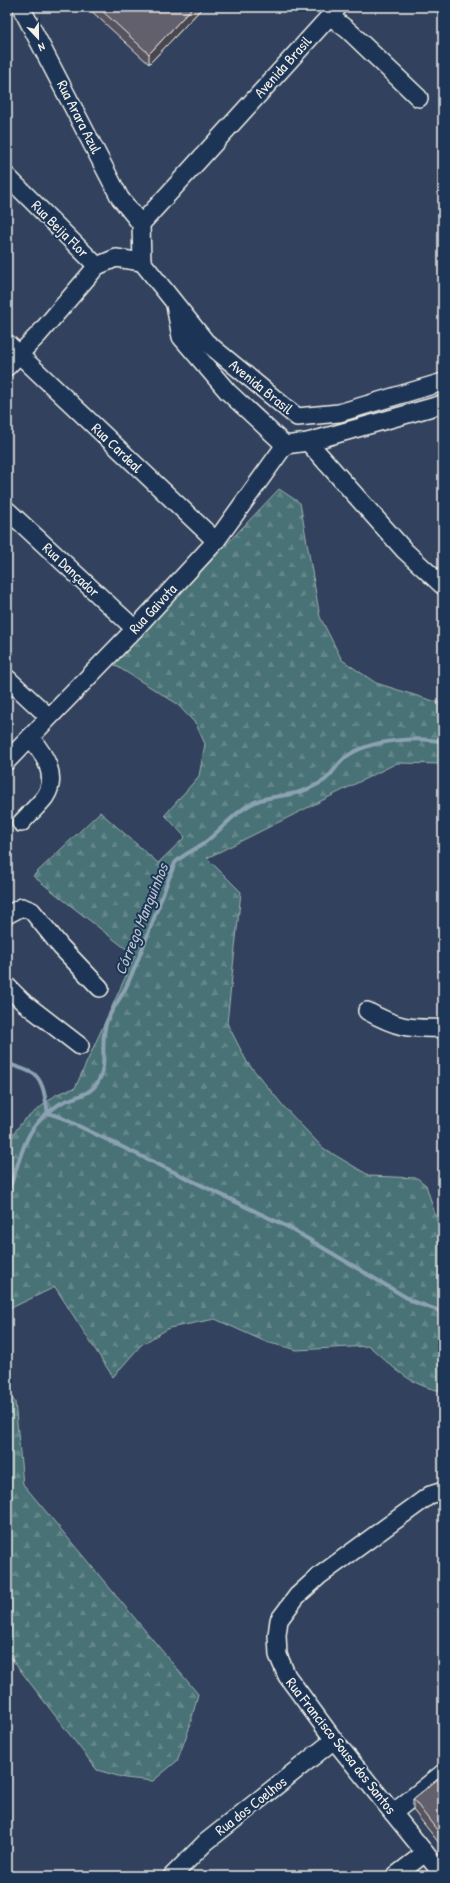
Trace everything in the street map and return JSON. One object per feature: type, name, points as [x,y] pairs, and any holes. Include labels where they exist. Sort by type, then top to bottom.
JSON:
[{"type":"street","name":"Rua Arara Azul","points":[[21,7],[120,198],[141,224]]},
{"type":"street","name":"Avenida Brasil","points":[[141,224],[334,11]]},
{"type":"street","points":[[334,11],[349,31],[419,98]]},
{"type":"street","name":"Rua Beija Flor","points":[[7,176],[97,266]]},
{"type":"street","points":[[7,366],[13,348],[39,334],[97,266],[116,258],[142,262],[141,224]]},
{"type":"street","name":"Avenida Brasil","points":[[142,262],[206,342],[297,417],[339,413],[443,382]]},
{"type":"street","points":[[174,302],[181,337],[228,392],[285,445],[308,442],[443,404]]},
{"type":"street","name":"Rua Cardeal","points":[[13,348],[216,541]]},
{"type":"street","points":[[308,442],[405,551],[443,586]]},
{"type":"street","name":"Rua Gaivota","points":[[7,761],[135,629],[216,541],[285,445]]},
{"type":"street","name":"Rua Dançador","points":[[7,510],[135,629]]},
{"type":"street","points":[[7,678],[49,717]]},
{"type":"street","points":[[21,823],[45,796],[51,777],[48,764],[30,737]]},
{"type":"street","points":[[7,915],[22,908],[32,911],[61,947],[100,988]]},
{"type":"street","points":[[7,986],[23,1002],[80,1046]]},
{"type":"street","points":[[367,1011],[387,1022],[401,1027],[443,1028]]},
{"type":"street","name":"Rua Francisco Sousa dos Santos","points":[[443,1491],[430,1495],[319,1576],[297,1596],[279,1620],[277,1635],[278,1655],[287,1676],[334,1740],[443,1875]]},
{"type":"street","name":"Rua dos Coelhos","points":[[172,1876],[206,1842],[334,1740]]},
{"type":"street","points":[[393,1813],[443,1773]]},
{"type":"street","points":[[395,1876],[425,1853]]},
{"type":"green space","points":[[279,489],[300,503],[320,617],[342,660],[376,683],[443,704],[443,764],[397,763],[207,858],[241,892],[227,1023],[247,1062],[285,1108],[323,1148],[370,1176],[417,1178],[426,1185],[439,1227],[443,1249],[443,1391],[432,1389],[412,1380],[394,1368],[369,1346],[297,1350],[266,1342],[215,1319],[169,1328],[141,1345],[113,1377],[55,1287],[7,1310],[7,1142],[23,1121],[57,1094],[75,1088],[135,956],[33,876],[100,812],[158,863],[185,837],[165,815],[199,776],[205,744],[196,724],[176,703],[113,664]]},
{"type":"green space","points":[[7,1392],[15,1402],[23,1484],[198,1694],[189,1729],[177,1761],[153,1781],[125,1778],[97,1770],[7,1653]]},
{"type":"building","points":[[98,7],[193,7],[149,54]]},
{"type":"building","points":[[443,1775],[443,1838],[413,1799]]},
{"type":"waterway","name":"Córrego Manguinhos","points":[[7,1194],[25,1144],[35,1125],[56,1106],[92,1089],[99,1080],[103,1067],[104,1036],[107,1021],[133,972],[175,863],[203,844],[244,808],[266,798],[298,793],[317,785],[326,779],[343,759],[355,751],[380,743],[393,741],[420,739],[443,742]]},
{"type":"waterway","points":[[7,1063],[31,1072],[38,1078],[42,1087],[48,1113]]},
{"type":"waterway","points":[[48,1113],[60,1117],[288,1227],[414,1302],[443,1312]]}]
